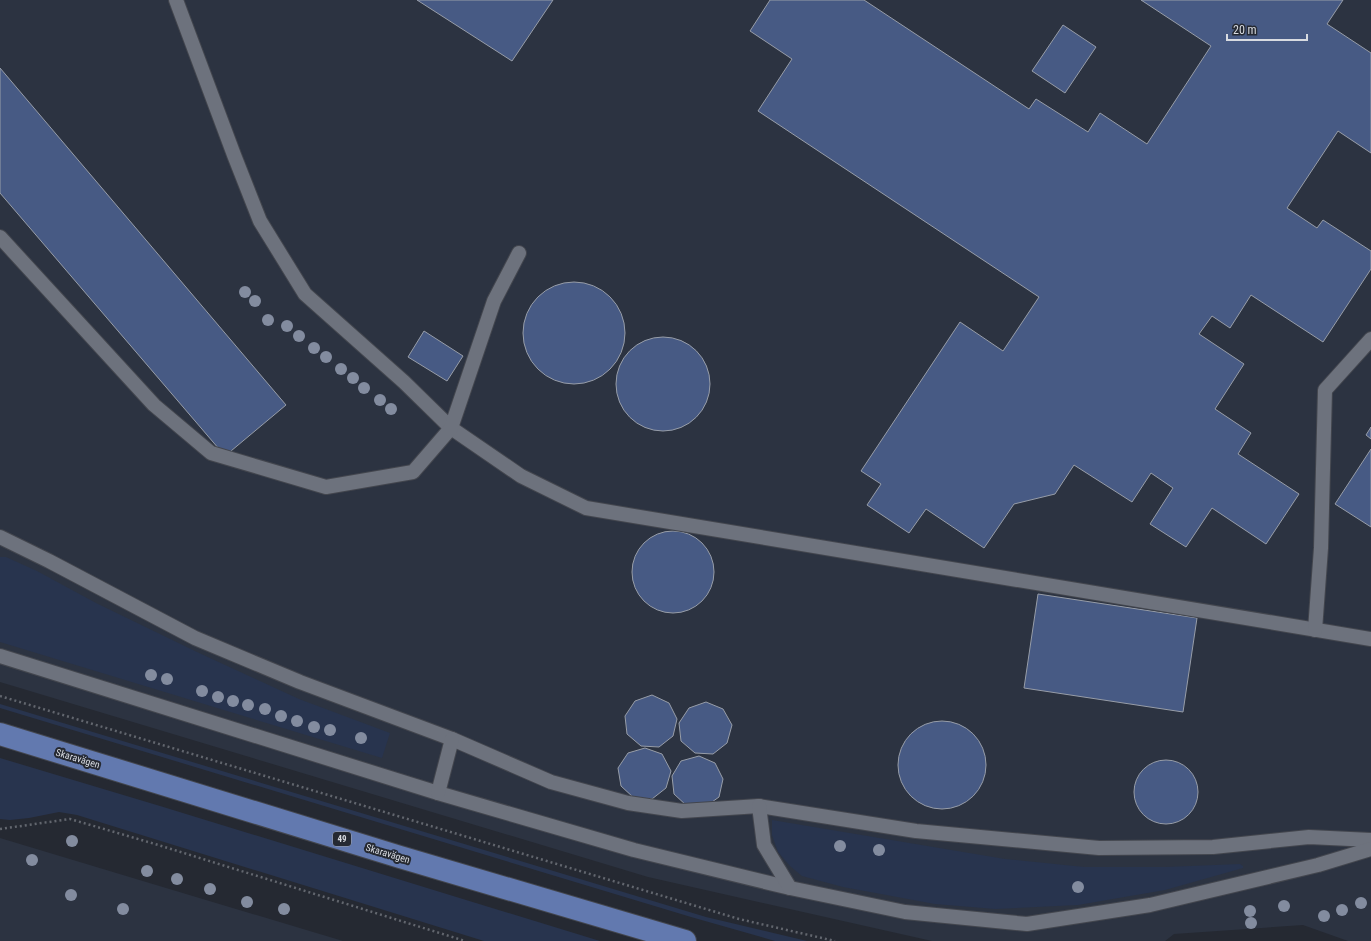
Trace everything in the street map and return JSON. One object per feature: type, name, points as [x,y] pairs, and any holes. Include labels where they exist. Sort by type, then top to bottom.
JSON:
[{"type":"main road","name":"Skaravägen","points":[[0,734],[408,859],[685,941]]},
{"type":"lane","points":[[176,0],[260,221],[305,294],[404,382],[451,428],[521,476],[586,508],[1371,639]]},
{"type":"lane","points":[[0,237],[154,405],[211,453],[326,487],[413,472],[451,428],[494,301],[519,254]]},
{"type":"lane","points":[[1315,630],[1321,548],[1325,390],[1371,339]]},
{"type":"lane","points":[[0,537],[49,561],[195,638],[300,682],[452,739],[551,782],[628,802],[682,811],[759,806],[916,831],[1099,848],[1213,848],[1309,837],[1371,840]]},
{"type":"lane","points":[[0,656],[438,793],[634,850],[790,888],[905,912],[1028,924],[1150,905],[1318,865],[1371,849]]},
{"type":"lane","points":[[438,793],[452,739]]},
{"type":"lane","points":[[759,806],[764,845],[790,888]]},
{"type":"path","points":[[0,696],[739,919],[835,941]]},
{"type":"path","points":[[0,829],[70,820],[155,844],[465,941]]},
{"type":"shaded area","points":[[0,0],[1371,0],[1371,941],[1348,941],[1303,925],[1174,934],[1165,941],[932,941],[648,877],[0,682]]},
{"type":"shaded area","points":[[0,557],[6,557],[37,571],[96,603],[299,699],[390,733],[382,758],[0,642]]},
{"type":"shaded area","points":[[0,704],[706,917],[807,941],[775,941],[691,917],[0,708]]},
{"type":"shaded area","points":[[0,758],[600,941],[484,941],[77,815],[59,812],[29,818],[10,820],[0,819]]},
{"type":"shaded area","points":[[772,820],[1005,859],[1084,867],[1166,867],[1240,864],[1243,868],[1165,890],[1078,905],[995,909],[935,904],[843,887],[802,876],[790,866],[778,852],[772,835]]},
{"type":"shaded area","points":[[0,838],[186,894],[343,941],[0,941]]},
{"type":"building","points":[[417,0],[553,0],[512,61]]},
{"type":"building","points":[[770,0],[864,0],[1029,109],[1036,99],[1088,132],[1100,113],[1147,144],[1211,46],[1141,0],[1343,0],[1327,24],[1371,53],[1371,153],[1338,131],[1287,208],[1317,228],[1323,220],[1371,251],[1371,269],[1323,342],[1251,295],[1230,328],[1212,316],[1199,334],[1244,364],[1215,409],[1251,433],[1238,454],[1299,494],[1266,544],[1212,508],[1186,547],[1150,524],[1173,488],[1151,473],[1132,502],[1074,465],[1055,494],[1014,504],[984,548],[926,509],[909,533],[867,505],[881,484],[861,471],[960,322],[1003,351],[1039,297],[758,111],[792,59],[750,31]]},
{"type":"building","points":[[1063,25],[1096,47],[1065,93],[1032,71]]},
{"type":"building","points":[[0,68],[286,405],[225,456],[0,193]]},
{"type":"building","points":[[574,282],[594,285],[603,290],[617,304],[622,313],[625,333],[622,353],[617,362],[603,376],[594,381],[574,384],[554,381],[545,376],[531,362],[526,353],[523,333],[526,313],[531,304],[545,290],[554,285]]},
{"type":"building","points":[[424,331],[463,356],[447,381],[408,357]]},
{"type":"building","points":[[654,337],[672,337],[681,340],[697,350],[707,366],[710,375],[710,393],[707,402],[697,418],[681,428],[672,431],[654,431],[645,428],[629,418],[619,402],[616,393],[616,375],[619,366],[629,350],[645,340]]},
{"type":"building","points":[[1371,427],[1371,439],[1366,435]]},
{"type":"building","points":[[1371,449],[1371,527],[1335,504]]},
{"type":"building","points":[[673,531],[689,535],[702,543],[710,556],[714,572],[710,588],[702,601],[689,609],[673,613],[657,609],[644,601],[636,588],[632,572],[636,556],[644,543],[657,535]]},
{"type":"building","points":[[1038,594],[1197,618],[1183,712],[1024,688]]},
{"type":"building","points":[[652,695],[669,703],[677,719],[673,736],[659,747],[641,746],[627,734],[625,716],[635,701]]},
{"type":"building","points":[[706,702],[723,709],[732,725],[727,743],[713,754],[695,753],[681,741],[679,723],[689,708]]},
{"type":"building","points":[[942,721],[959,724],[967,728],[979,740],[983,748],[986,765],[983,782],[979,790],[967,802],[959,806],[942,809],[925,806],[917,802],[905,790],[901,782],[898,765],[901,748],[905,740],[917,728],[925,724]]},
{"type":"building","points":[[645,748],[662,754],[671,771],[666,788],[652,799],[634,798],[621,786],[618,768],[628,753]]},
{"type":"building","points":[[699,756],[715,763],[723,779],[719,797],[705,807],[687,806],[674,794],[672,776],[681,761]]},
{"type":"building","points":[[1166,760],[1178,762],[1189,769],[1196,780],[1198,792],[1196,804],[1189,815],[1178,822],[1166,824],[1154,822],[1143,815],[1136,804],[1134,792],[1136,780],[1143,769],[1154,762]]}]
